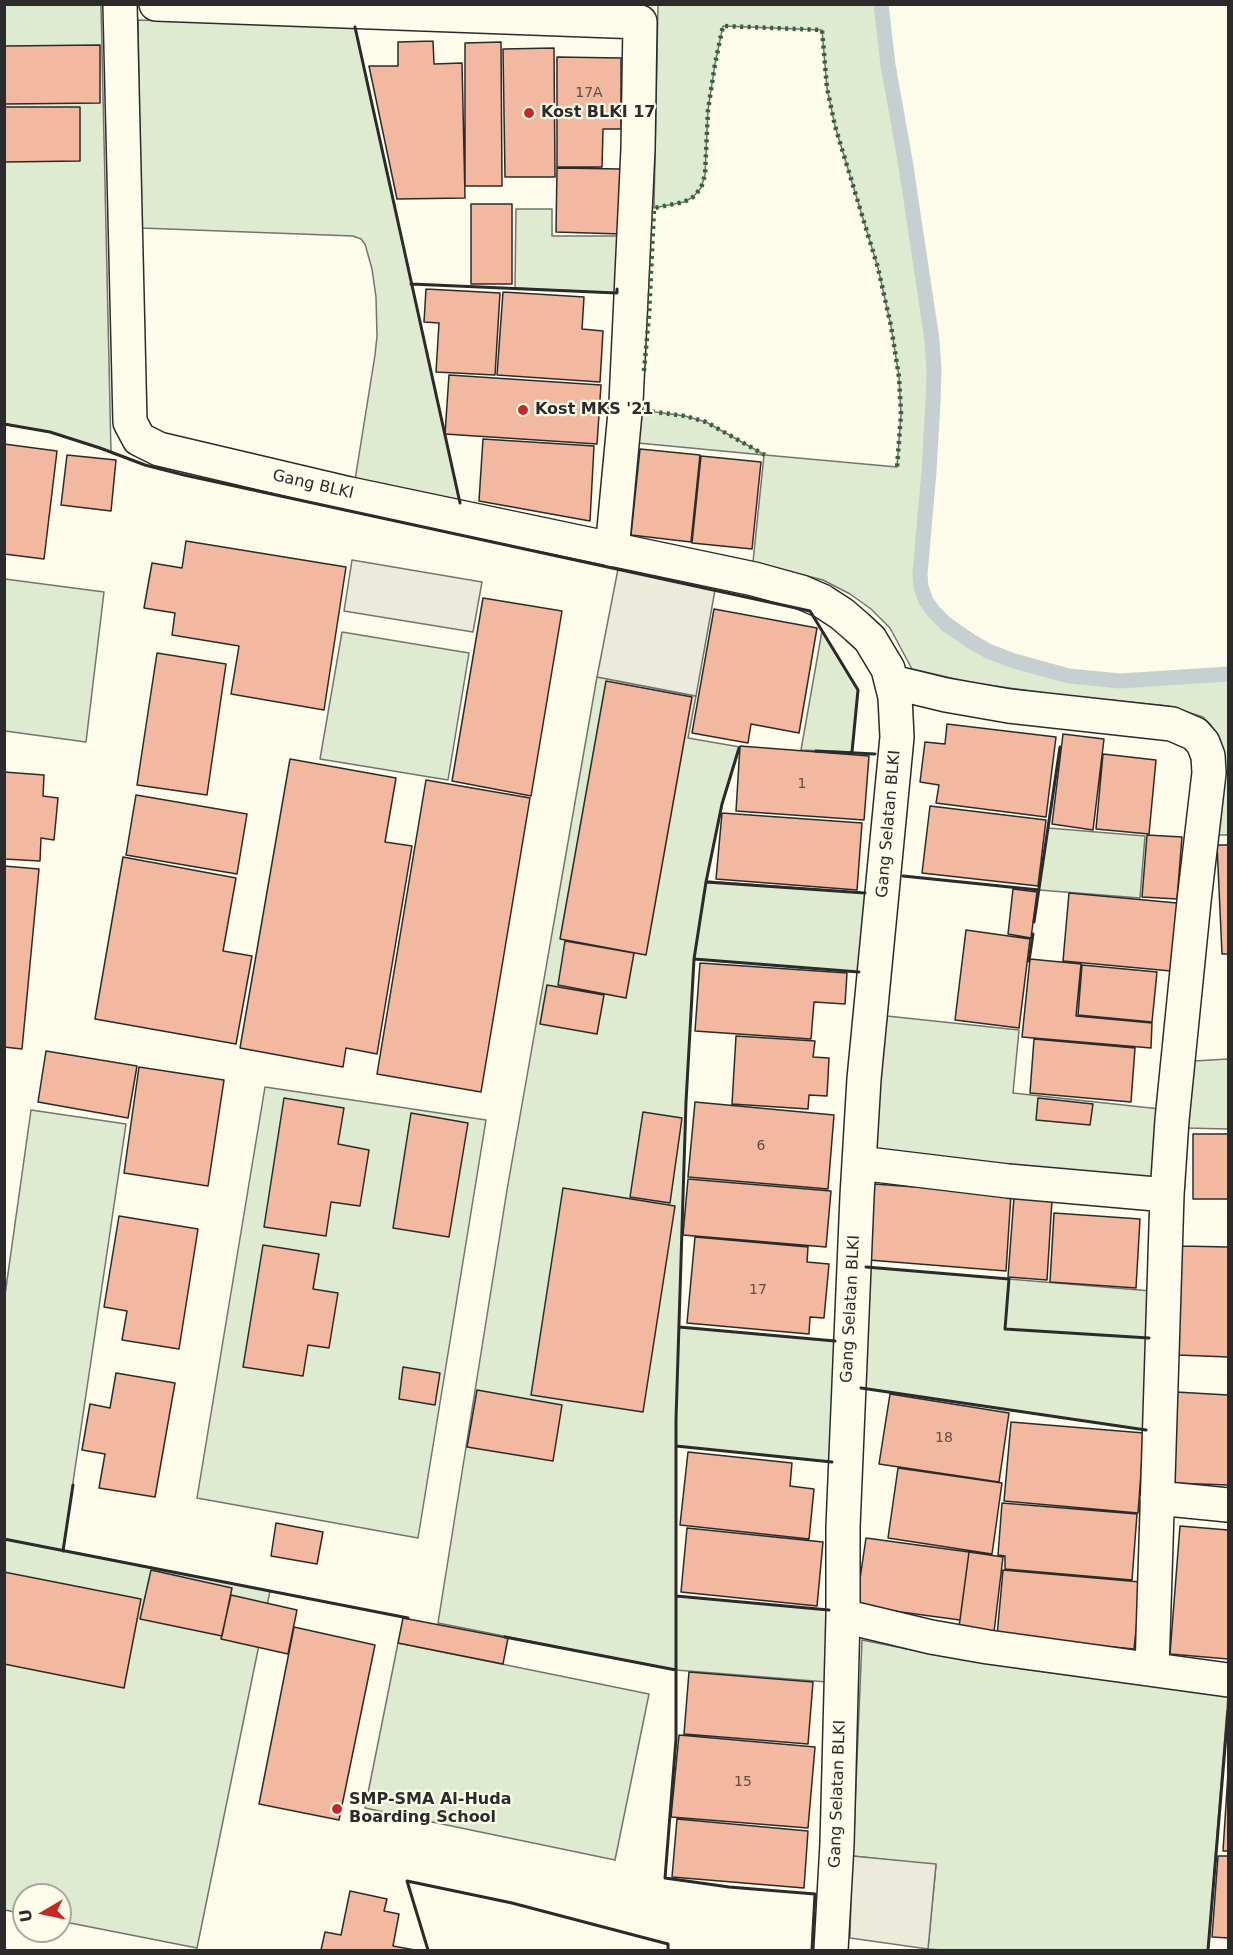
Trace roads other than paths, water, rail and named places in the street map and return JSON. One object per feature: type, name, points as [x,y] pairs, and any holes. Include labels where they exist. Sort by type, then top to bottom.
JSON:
[{"type":"street","name":"Gang BLKI","points":[[120,4],[130,422],[139,439],[159,449],[316,486],[754,579],[801,592],[822,601],[842,614],[870,639],[890,676]]},
{"type":"street","points":[[156,4],[640,13],[638,149],[627,391],[612,550]]},
{"type":"street","points":[[890,676],[946,695],[1009,706],[1172,724],[1195,734],[1203,743],[1208,756],[1209,773],[1191,924],[1167,1196],[1152,1670]]},
{"type":"street","name":"Gang Selatan BLKI","points":[[831,1950],[837,1844],[844,1492],[859,1163],[864,1078],[897,737],[895,697],[890,676]]},
{"type":"street","points":[[859,1163],[1008,1181],[1167,1196]]},
{"type":"street","points":[[1158,1498],[1228,1505]]},
{"type":"street","points":[[843,1616],[931,1638],[1228,1680]]},
{"type":"waterway","points":[[881,4],[888,65],[932,340],[933,402],[920,574],[921,587],[926,601],[946,624],[988,651],[1014,661],[1069,676],[1120,681],[1228,674]]},
{"type":"place","name":"Kost BLKI 17","points":[[529,113]]},
{"type":"place","name":"Kost MKS '21","points":[[523,410]]},
{"type":"place","name":"SMP-SMA Al-Huda Boarding School","points":[[337,1809]]}]
